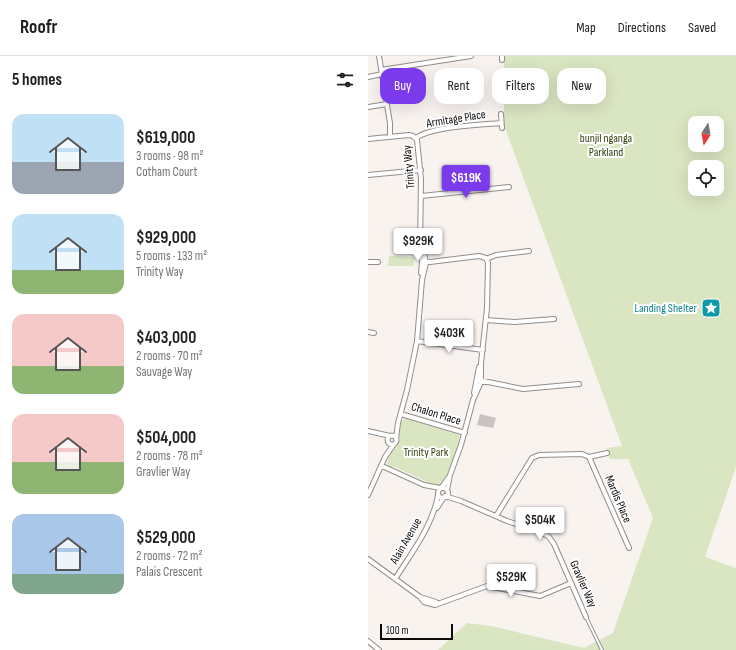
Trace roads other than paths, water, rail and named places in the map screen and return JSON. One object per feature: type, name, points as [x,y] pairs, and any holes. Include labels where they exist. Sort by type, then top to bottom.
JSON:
[{"type":"street","points":[[379,56],[381,68]]},
{"type":"street","points":[[404,68],[471,56]]},
{"type":"street","points":[[368,77],[380,73]]},
{"type":"street","points":[[368,107],[387,104],[392,137]]},
{"type":"street","name":"Armitage Place","points":[[501,114],[500,123],[502,128]]},
{"type":"street","name":"Armitage Place","points":[[416,138],[424,134],[442,130],[500,123]]},
{"type":"street","name":"Trinity Way","points":[[368,139],[409,135],[416,138],[420,170],[422,243],[425,261],[420,272],[422,280],[417,341],[394,444]]},
{"type":"street","points":[[368,175],[420,170]]},
{"type":"street","points":[[421,196],[509,187]]},
{"type":"street","points":[[425,261],[479,256],[486,259],[496,255],[529,251]]},
{"type":"street","points":[[447,491],[450,475],[465,433],[473,400],[480,381],[488,281],[486,259]]},
{"type":"street","points":[[368,262],[378,262]]},
{"type":"street","points":[[486,320],[516,322],[554,319]]},
{"type":"street","points":[[368,332],[374,333]]},
{"type":"street","points":[[417,341],[483,350]]},
{"type":"street","points":[[480,381],[527,389],[579,384]]},
{"type":"street","name":"Chalon Place","points":[[401,414],[465,433]]},
{"type":"street","name":"Trinity Way","points":[[388,442],[398,423]]},
{"type":"street","points":[[370,432],[390,436],[396,439]]},
{"type":"street","points":[[368,495],[394,444],[370,432]]},
{"type":"street","points":[[386,458],[388,442]]},
{"type":"street","points":[[496,516],[532,458],[539,455],[582,454],[589,457],[607,453]]},
{"type":"street","name":"Mardis Place","points":[[589,457],[629,548]]},
{"type":"street","points":[[382,466],[424,485],[438,494]]},
{"type":"street","points":[[424,485],[440,488],[450,475]]},
{"type":"street","name":"Gravlier Way","points":[[440,488],[461,501]]},
{"type":"street","name":"Alain Avenue","points":[[434,512],[440,488]]},
{"type":"street","name":"Alain Avenue","points":[[395,579],[434,512],[445,497],[447,491]]},
{"type":"street","name":"Gravlier Way","points":[[438,494],[461,501],[496,516],[541,532],[549,537],[554,544],[586,617]]},
{"type":"street","points":[[368,559],[420,597],[433,602],[444,601],[484,586],[540,596],[571,583]]},
{"type":"street","points":[[368,641],[379,650]]},
{"type":"lane","points":[[586,617],[602,650]]},
{"type":"place","name":"Landing Shelter","points":[[711,308]]},
{"type":"park label","name":"bunjil nganga Parkland","points":[[606,145]]},
{"type":"park label","name":"Trinity Park","points":[[426,452]]}]
